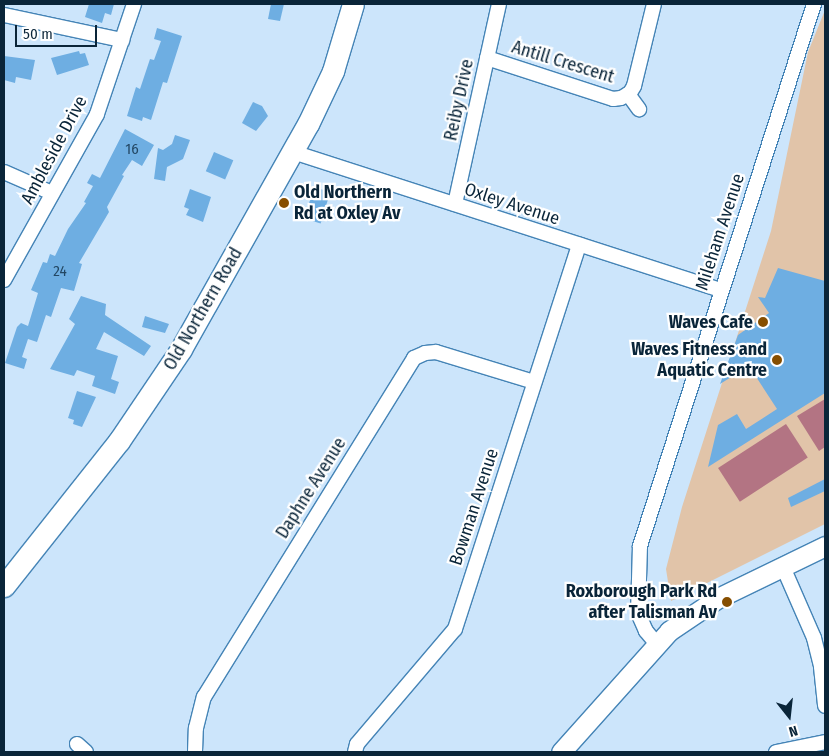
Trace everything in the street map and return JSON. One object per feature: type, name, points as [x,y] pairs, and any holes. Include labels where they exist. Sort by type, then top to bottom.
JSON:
[{"type":"main road","name":"Old Northern Road","points":[[4,586],[119,441],[181,349],[293,152],[333,71],[354,4]]},
{"type":"street","name":"Ambleside Drive","points":[[4,280],[97,114],[134,4]]},
{"type":"street","name":"Reiby Drive","points":[[455,204],[499,4]]},
{"type":"street","name":"Antill Crescent","points":[[487,58],[612,99],[628,94],[634,86],[654,4]]},
{"type":"street","name":"Mileham Avenue","points":[[656,642],[646,631],[638,613],[640,546],[814,4]]},
{"type":"street","points":[[4,15],[122,40]]},
{"type":"street","name":"Antill Crescent","points":[[628,94],[639,109]]},
{"type":"street","name":"Oxley Avenue","points":[[293,152],[721,290]]},
{"type":"street","points":[[4,172],[52,193]]},
{"type":"street","name":"Bowman Avenue","points":[[355,752],[358,744],[455,629],[579,245]]},
{"type":"street","name":"Daphne Avenue","points":[[195,752],[196,728],[204,697],[414,358],[424,353],[436,352],[534,382]]},
{"type":"street","points":[[561,752],[656,642],[705,605],[825,546]]},
{"type":"street","points":[[783,567],[814,638],[821,667],[825,706]]},
{"type":"street","points":[[776,752],[825,742]]},
{"type":"shaded area","name":"Waves Fitness and Aquatic Centre","points":[[825,10],[825,524],[671,601],[666,569],[682,507],[771,231],[808,52]]},
{"type":"shaded area","points":[[825,399],[825,447],[819,451],[797,416]]},
{"type":"shaded area","points":[[786,424],[808,458],[740,502],[718,468]]},
{"type":"building","points":[[89,4],[114,4],[111,15],[105,13],[102,23],[85,17]]},
{"type":"building","points":[[271,4],[284,4],[280,21],[268,19]]},
{"type":"building","points":[[157,28],[182,36],[167,83],[163,82],[151,120],[143,117],[142,121],[127,116],[136,87],[140,89],[150,59],[154,60],[161,41],[154,39]]},
{"type":"building","points":[[79,51],[80,54],[85,53],[89,65],[57,75],[51,58]]},
{"type":"building","points":[[4,56],[35,60],[31,80],[16,77],[15,83],[4,80]]},
{"type":"building","points":[[253,102],[262,106],[268,116],[256,131],[242,123]]},
{"type":"building","points":[[125,129],[154,145],[142,166],[132,160],[122,175],[124,176],[107,207],[109,212],[79,263],[82,264],[74,291],[61,288],[51,317],[46,315],[37,342],[28,339],[22,357],[27,359],[24,369],[5,363],[17,327],[21,323],[28,326],[38,293],[31,290],[43,262],[47,263],[50,254],[55,256],[68,229],[86,203],[84,202],[93,186],[87,183],[92,174],[100,178]]},
{"type":"building","points":[[175,135],[190,140],[183,159],[167,167],[165,181],[154,179],[158,148],[163,150],[172,144]]},
{"type":"building","points":[[214,152],[233,160],[225,180],[206,171]]},
{"type":"building","points":[[314,187],[330,192],[321,224],[304,219]]},
{"type":"building","points":[[190,189],[211,197],[203,222],[186,215],[189,209],[184,207]]},
{"type":"building","points":[[778,268],[825,281],[825,393],[708,467],[718,425],[737,414],[746,429],[777,409],[749,366],[720,384],[738,335],[769,313],[758,297],[765,298]]},
{"type":"building","points":[[81,296],[106,304],[105,315],[151,346],[144,356],[104,332],[96,349],[118,356],[111,379],[119,382],[115,394],[92,386],[95,376],[77,370],[74,376],[50,369],[75,324],[69,319]]},
{"type":"building","points":[[145,316],[169,324],[165,333],[142,327]]},
{"type":"building","points":[[77,391],[96,397],[82,427],[73,424],[74,420],[68,418]]},
{"type":"building","points":[[825,479],[825,491],[791,507],[788,498]]},
{"type":"place","name":"Old Northern Rd at Oxley Av","points":[[284,203]]},
{"type":"place","name":"Waves Cafe","points":[[763,322]]},
{"type":"place","name":"Waves Fitness and Aquatic Centre","points":[[777,360]]},
{"type":"place","name":"Roxborough Park Rd after Talisman Av","points":[[727,602]]}]
